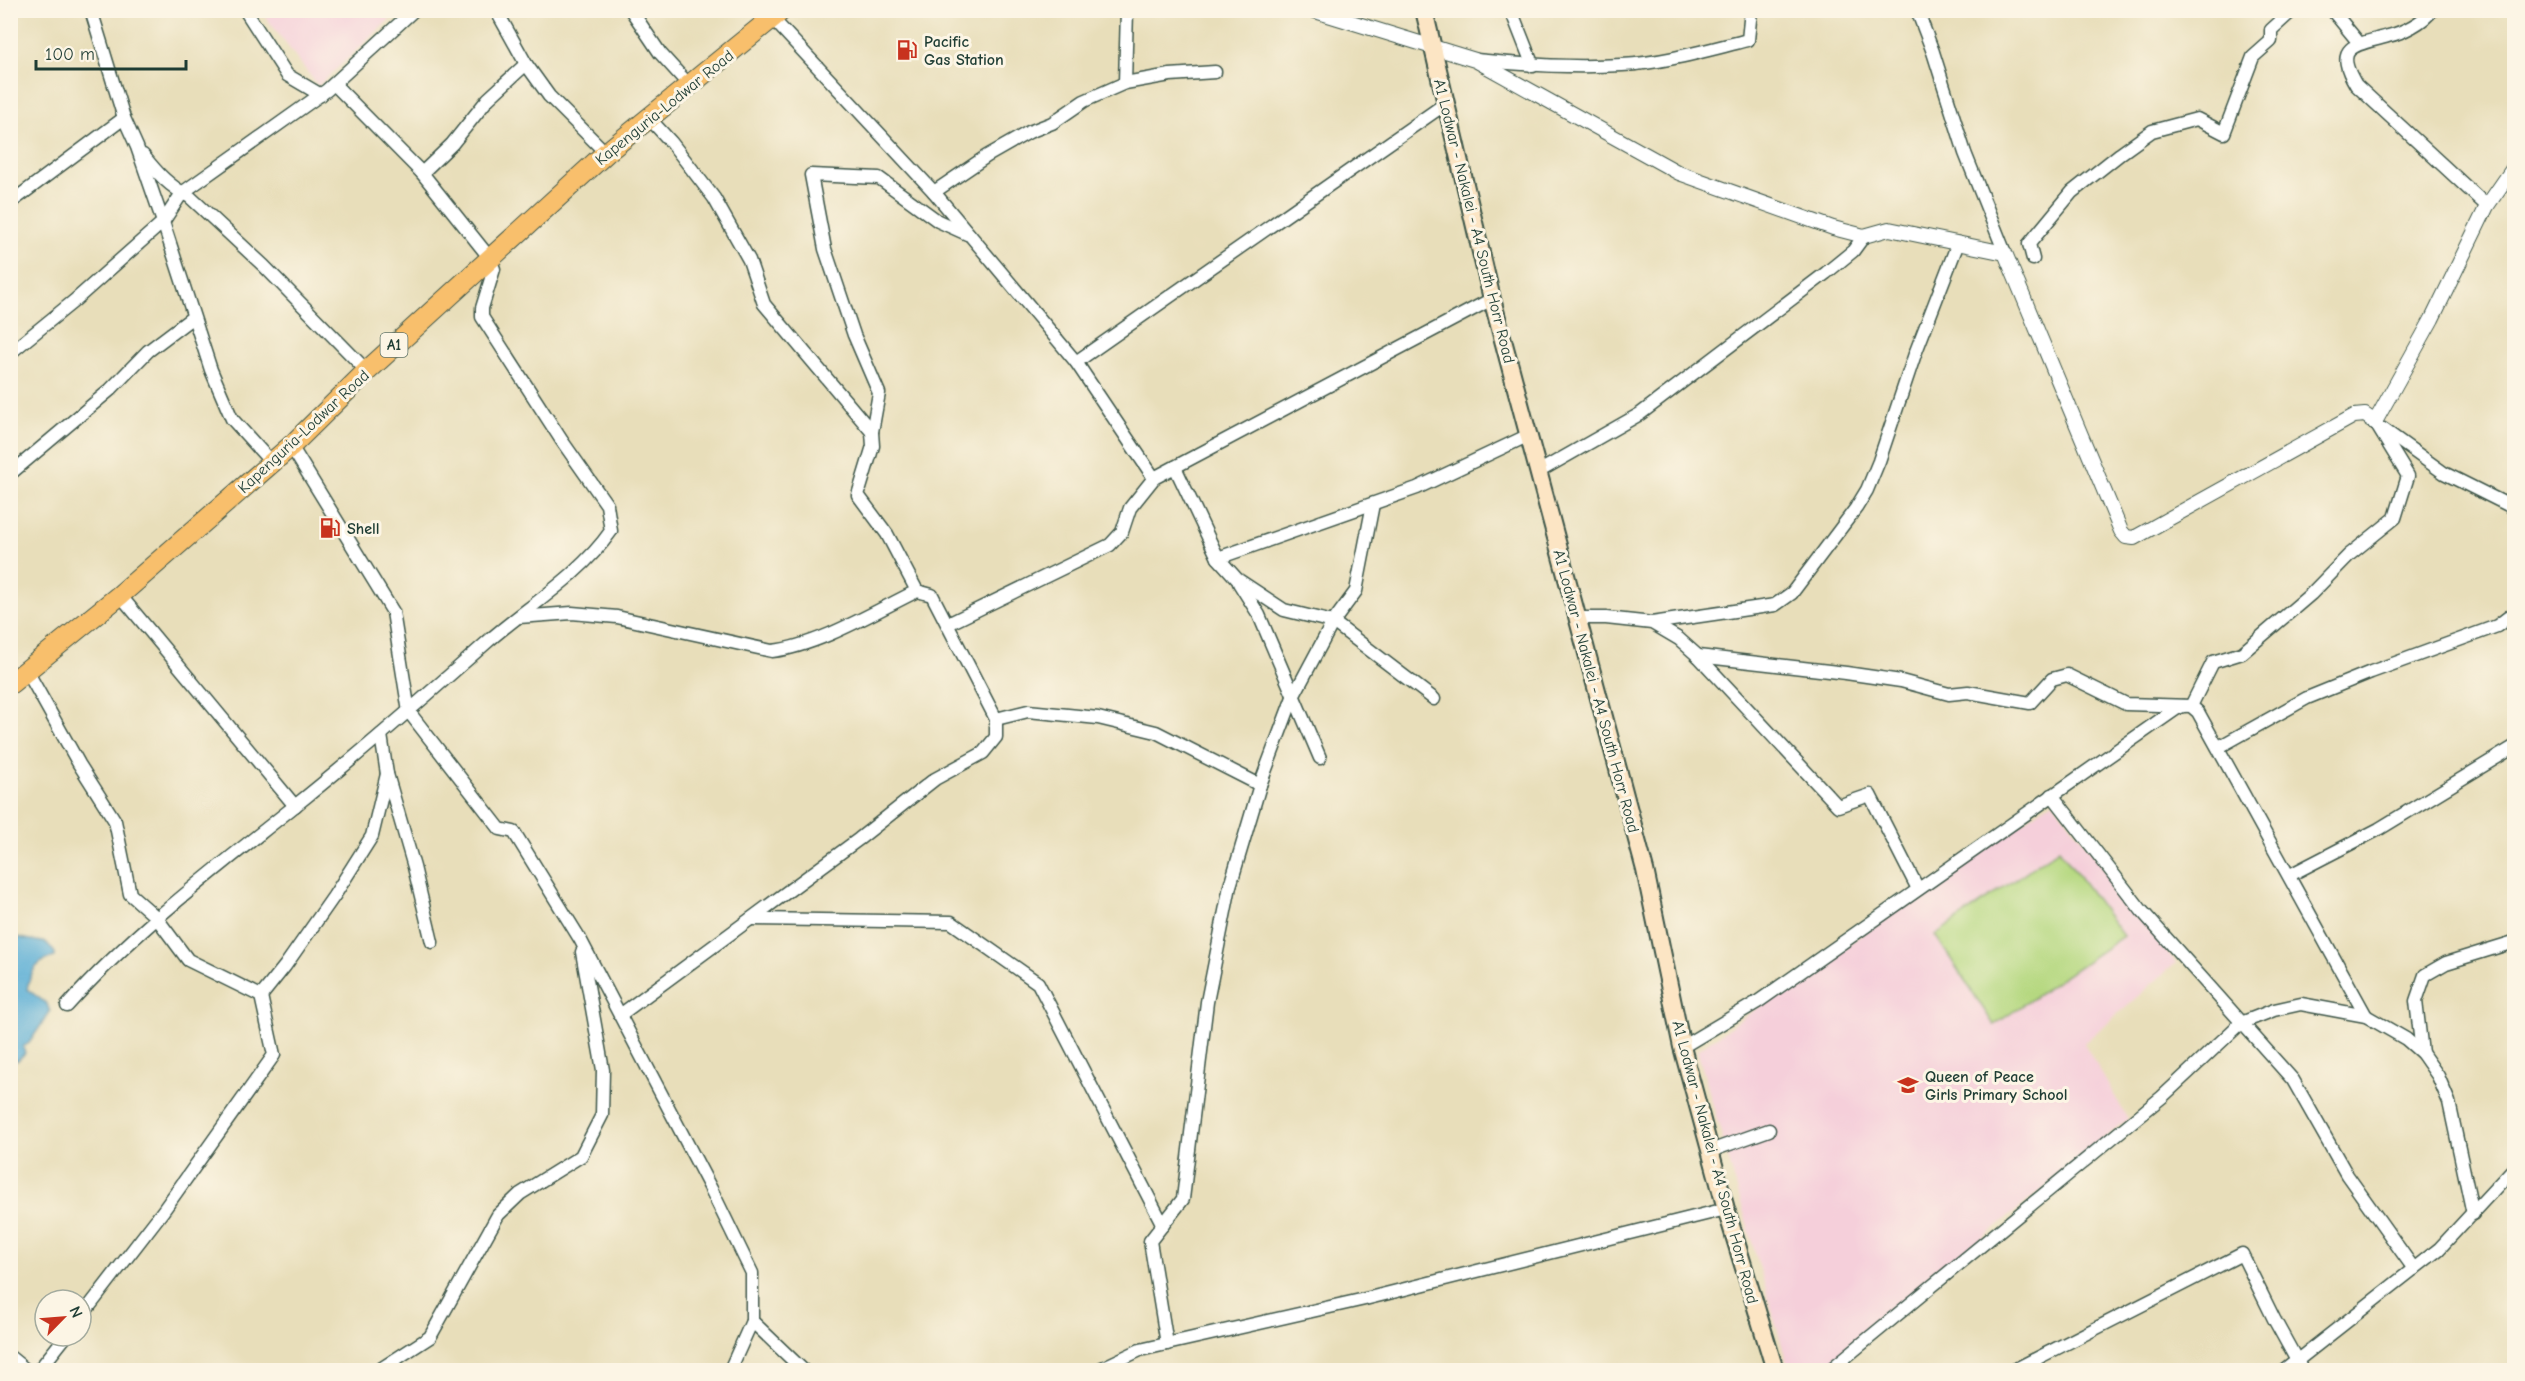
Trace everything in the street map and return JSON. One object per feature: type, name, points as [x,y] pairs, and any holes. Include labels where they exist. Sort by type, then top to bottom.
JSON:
[{"type":"highway","name":"Kapenguria-Lodwar Road","points":[[10,684],[120,595],[291,446],[489,257],[606,153],[778,15]]},
{"type":"main road","name":"A1 Lodwar - Nakalei - A4 South Horr Road","points":[[1424,10],[1492,299],[1645,870],[1682,1047],[1726,1209],[1775,1371]]},
{"type":"street","points":[[91,10],[124,118],[137,147],[163,222],[211,370],[232,419],[271,462]]},
{"type":"street","points":[[245,10],[287,75],[321,95]]},
{"type":"street","points":[[10,353],[74,301],[163,222],[182,193],[321,95],[414,10]]},
{"type":"street","points":[[496,10],[526,64],[549,96],[606,153]]},
{"type":"street","points":[[631,10],[660,53],[689,86]]},
{"type":"street","points":[[1125,83],[1127,10]]},
{"type":"street","points":[[1312,10],[1433,49],[1475,60],[1533,66],[1624,65],[1685,55],[1748,40],[1751,10]]},
{"type":"street","points":[[1511,10],[1533,66]]},
{"type":"street","points":[[1917,10],[1933,51],[1965,153],[2121,531],[2126,537],[2139,537],[2354,416],[2365,415],[2444,473],[2514,508]]},
{"type":"street","points":[[2033,259],[2029,244],[2072,192],[2152,131],[2197,119],[2224,134],[2253,57],[2271,41],[2271,30],[2293,10]]},
{"type":"street","points":[[2332,10],[2359,43]]},
{"type":"street","points":[[2432,10],[2428,17],[2390,36],[2359,43],[2350,51],[2346,59],[2349,74],[2356,85],[2487,206]]},
{"type":"street","points":[[778,15],[934,192],[1076,362],[1154,478]]},
{"type":"street","points":[[1475,60],[1679,173],[1833,228],[1864,236],[1889,229],[2005,253]]},
{"type":"street","points":[[422,173],[452,144],[488,99],[526,64]]},
{"type":"street","points":[[934,192],[987,156],[1029,132],[1052,123],[1084,101],[1125,83],[1170,75],[1215,72]]},
{"type":"street","points":[[67,1006],[105,964],[156,917],[409,712],[518,617],[595,554],[611,531],[607,505],[562,441],[482,317],[482,308],[494,269],[489,257],[422,173],[334,84]]},
{"type":"street","points":[[1076,362],[1445,104]]},
{"type":"street","points":[[10,203],[124,118]]},
{"type":"street","points":[[649,118],[671,142],[714,198],[749,260],[764,304],[872,432]]},
{"type":"street","points":[[137,147],[161,177],[190,197],[264,266],[367,371]]},
{"type":"street","points":[[2375,422],[2432,319],[2487,206],[2514,167]]},
{"type":"street","points":[[917,591],[887,534],[858,495],[873,446],[872,432],[879,393],[854,335],[825,249],[812,176],[879,178],[938,221],[970,236]]},
{"type":"street","points":[[1538,472],[1640,414],[1826,273],[1853,251],[1864,236]]},
{"type":"street","points":[[1577,618],[1606,618],[1652,623],[1775,605],[1792,593],[1867,490],[1880,461],[1915,354],[1958,243]]},
{"type":"street","points":[[948,624],[1110,545],[1122,532],[1130,508],[1154,478],[1492,299]]},
{"type":"street","points":[[10,474],[110,390],[148,351],[193,317]]},
{"type":"street","points":[[1682,1047],[1759,1001],[2176,709],[2188,706],[2213,662],[2242,653],[2311,594],[2349,555],[2395,518],[2408,476],[2375,422]]},
{"type":"street","points":[[1218,558],[1428,483],[1529,435]]},
{"type":"street","points":[[291,446],[393,612],[409,712],[500,829],[514,832],[580,939],[711,1189],[752,1274],[752,1321],[730,1371]]},
{"type":"street","points":[[1175,467],[1218,558],[1237,579],[1259,615],[1320,758]]},
{"type":"street","points":[[1167,1344],[1150,1241],[1183,1199],[1208,1002],[1230,886],[1260,785],[1293,697],[1333,622],[1356,591],[1373,504]]},
{"type":"street","points":[[1237,579],[1284,610],[1333,622],[1434,699]]},
{"type":"street","points":[[518,617],[572,613],[617,617],[772,651],[789,649],[810,642],[917,591],[933,595],[996,718],[996,737],[983,753],[935,779],[860,839],[620,1015]]},
{"type":"street","points":[[120,595],[295,806]]},
{"type":"street","points":[[2219,747],[2307,699],[2371,672],[2497,626],[2514,613]]},
{"type":"street","points":[[1652,623],[1679,639],[1698,656],[1838,806],[1869,795],[1918,889]]},
{"type":"street","points":[[1698,656],[1846,673],[1902,681],[1949,694],[1968,692],[2030,703],[2052,679],[2067,675],[2089,688],[2126,704],[2188,706],[2198,712],[2219,747],[2366,1016]]},
{"type":"street","points":[[27,671],[79,764],[115,821],[130,894],[156,917],[188,960],[261,996]]},
{"type":"street","points":[[996,718],[1028,711],[1098,718],[1156,732],[1260,785]]},
{"type":"street","points":[[381,735],[387,774],[414,867],[432,942]]},
{"type":"street","points":[[2290,875],[2379,829],[2514,747]]},
{"type":"street","points":[[261,996],[334,896],[372,836],[387,774]]},
{"type":"street","points":[[2052,795],[2142,911],[2293,1080],[2347,1175],[2414,1269]]},
{"type":"street","points":[[751,919],[951,922],[1038,983],[1163,1225]]},
{"type":"street","points":[[384,1369],[430,1338],[498,1215],[520,1194],[581,1156],[602,1115],[603,1070],[580,939]]},
{"type":"street","points":[[2421,1053],[2416,1001],[2425,975],[2446,963],[2514,942]]},
{"type":"street","points":[[93,1301],[162,1211],[274,1055],[261,996]]},
{"type":"street","points":[[1830,1371],[2162,1097],[2241,1023],[2274,1010],[2301,1004],[2366,1016],[2406,1039],[2421,1053],[2438,1076],[2449,1102],[2455,1139],[2473,1214]]},
{"type":"street","points":[[1710,1151],[1769,1130]]},
{"type":"street","points":[[2285,1371],[2300,1366],[2439,1249],[2514,1168]]},
{"type":"street","points":[[1098,1371],[1140,1350],[1376,1296],[1726,1209]]},
{"type":"street","points":[[2014,1371],[2242,1254],[2300,1366]]},
{"type":"street","points":[[752,1321],[803,1371]]},
{"type":"street","points":[[39,1371],[57,1348]]},
{"type":"street","points":[[10,1357],[26,1371]]},
{"type":"shaded area","points":[[261,11],[399,11],[318,86]]},
{"type":"shaded area","name":"Queen of Peace Girls Primary School","points":[[2053,801],[2176,963],[2084,1043],[2128,1119],[1822,1370],[1789,1370],[1697,1050]]},
{"type":"green space","points":[[2059,849],[2123,936],[1994,1025],[1935,935]]},
{"type":"water","points":[[10,936],[47,943],[55,953],[55,957],[39,964],[30,977],[27,989],[47,1004],[50,1012],[29,1043],[23,1047],[25,1053],[17,1061],[11,1059]]},
{"type":"place","name":"Pacific Gas Station","points":[[907,50]]},
{"type":"place","name":"Shell","points":[[330,528]]},
{"type":"place","name":"Queen of Peace Girls Primary School","points":[[1908,1085]]}]
